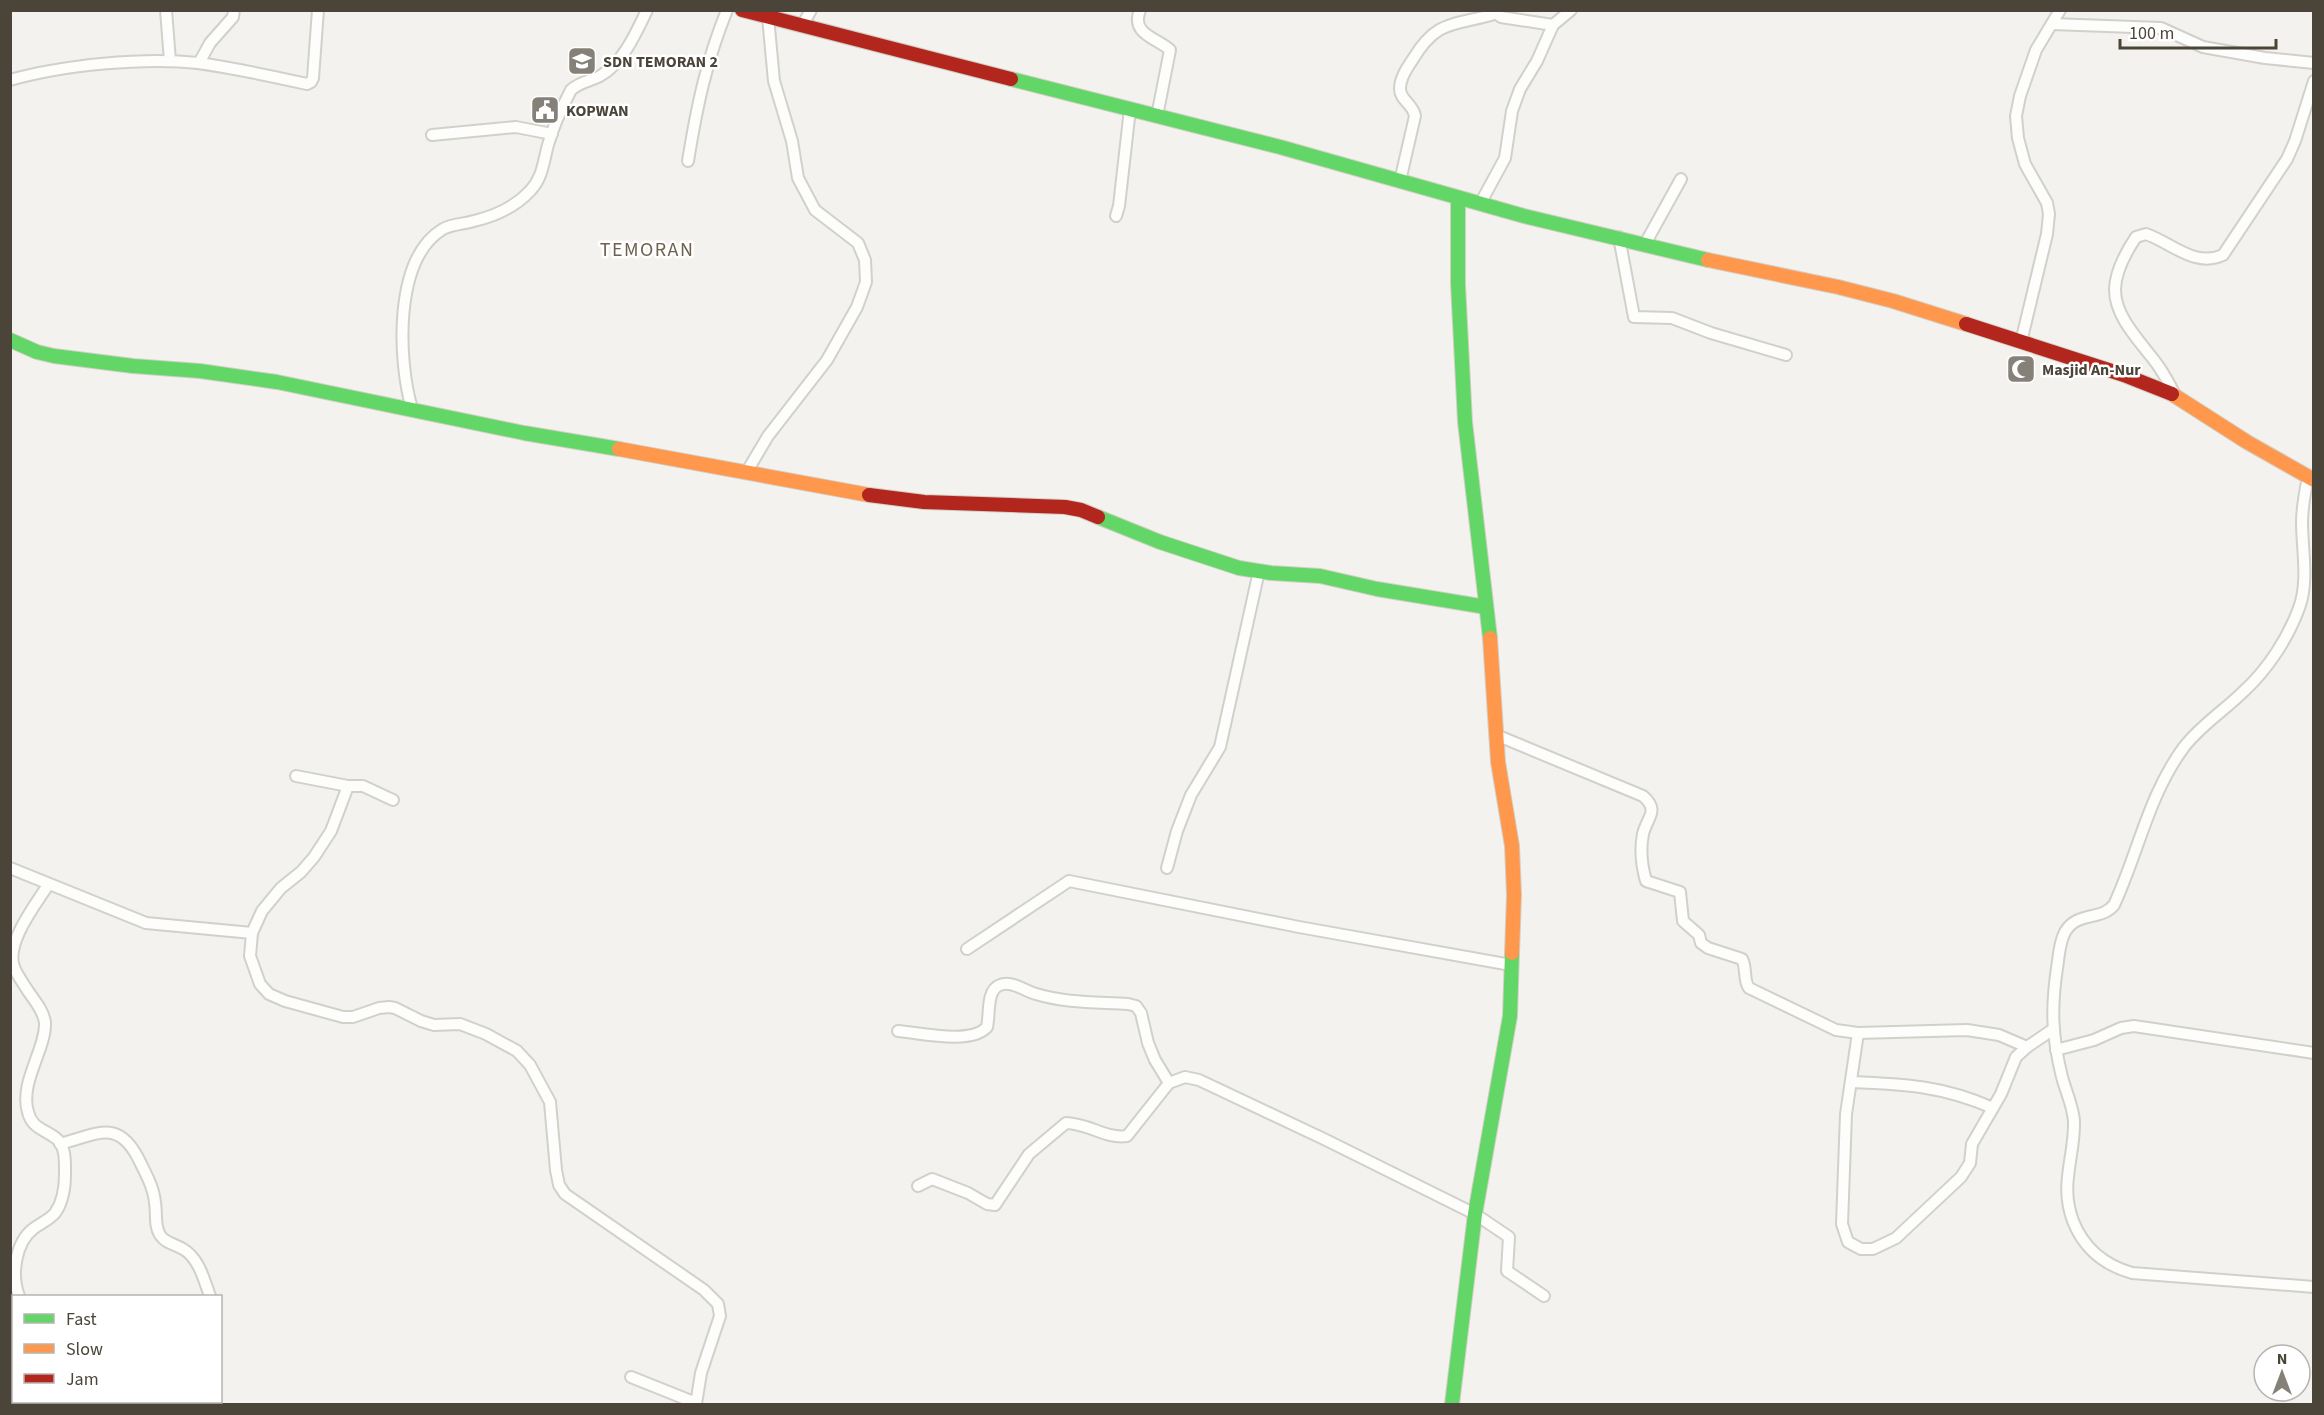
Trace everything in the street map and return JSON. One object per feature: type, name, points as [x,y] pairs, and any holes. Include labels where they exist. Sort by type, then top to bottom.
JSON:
[{"type":"street","points":[[166,10],[170,62]]},
{"type":"street","points":[[199,63],[210,43],[233,17],[234,10]]},
{"type":"street","points":[[10,80],[39,72],[143,61],[199,63],[307,84],[311,82],[318,10]]},
{"type":"street","points":[[412,409],[405,382],[404,312],[410,280],[419,256],[426,245],[442,230],[494,215],[516,203],[529,192],[540,178],[552,134],[570,90],[602,75],[613,66],[630,42],[647,10]]},
{"type":"street","points":[[688,160],[698,97],[726,10]]},
{"type":"street","points":[[742,10],[1311,155],[1480,204],[1727,264],[1875,296],[2124,375],[2175,395],[2247,442],[2311,479],[2302,512],[2302,599],[2294,619],[2281,644],[2259,675],[2245,691],[2195,734],[2175,760],[2153,799],[2114,904],[2105,914],[2079,918],[2065,932],[2054,985],[2052,1030],[2073,1112],[2073,1137],[2066,1179],[2069,1209],[2080,1235],[2100,1260],[2132,1273],[2313,1287]]},
{"type":"street","points":[[802,26],[810,10]]},
{"type":"street","points":[[1140,10],[1137,17],[1138,26],[1170,50],[1157,116]]},
{"type":"street","points":[[1480,204],[1505,158],[1514,101],[1537,61],[1553,25],[1571,10]]},
{"type":"street","points":[[2021,342],[2047,234],[2049,214],[2047,203],[2025,164],[2018,138],[2016,116],[2028,69],[2041,39],[2060,10]]},
{"type":"street","points":[[1400,181],[1415,116],[1414,110],[1402,97],[1400,90],[1402,79],[1430,35],[1448,24],[1493,12],[1553,25]]},
{"type":"street","points":[[746,473],[768,436],[827,360],[856,307],[866,282],[865,260],[858,243],[815,210],[798,178],[792,141],[774,81],[768,17]]},
{"type":"street","points":[[2052,24],[2161,28],[2203,47],[2265,58],[2313,63]]},
{"type":"street","points":[[2175,395],[2160,368],[2119,307],[2115,289],[2125,256],[2136,237],[2146,234],[2201,260],[2216,259],[2223,255],[2287,159],[2312,95],[2313,81]]},
{"type":"street","points":[[1116,216],[1130,109]]},
{"type":"street","points":[[432,135],[516,127],[552,134]]},
{"type":"street","points":[[1646,244],[1681,179]]},
{"type":"street","points":[[1452,1404],[1475,1214],[1508,1025],[1514,895],[1512,846],[1499,772],[1486,607],[1465,422],[1457,276],[1458,198]]},
{"type":"street","points":[[1619,237],[1634,317],[1672,318],[1711,333],[1786,355]]},
{"type":"street","points":[[10,340],[37,352],[54,356],[133,366],[200,371],[277,382],[524,433],[658,455],[849,492],[924,502],[1046,505],[1073,508],[1102,517],[1200,557],[1239,568],[1320,576],[1377,589],[1486,607]]},
{"type":"street","points":[[1167,868],[1177,831],[1191,795],[1220,747],[1259,571]]},
{"type":"street","points":[[1496,735],[1643,796],[1650,802],[1652,811],[1643,833],[1642,868],[1646,881],[1680,892],[1683,921],[1699,935],[1701,943],[1708,948],[1743,959],[1746,983],[1749,988],[1824,1026],[1858,1033],[1966,1030],[1999,1035],[2027,1047]]},
{"type":"street","points":[[296,776],[348,786],[363,786],[393,800]]},
{"type":"street","points":[[348,786],[331,831],[314,857],[262,911],[252,933],[250,956],[260,984],[269,994],[343,1017],[353,1017],[379,1008],[395,1008],[434,1025],[468,1026],[518,1051],[530,1065],[549,1102],[556,1170],[565,1194],[704,1290],[718,1304],[720,1316],[701,1373],[696,1404],[631,1377]]},
{"type":"street","points":[[10,868],[146,923],[252,933]]},
{"type":"street","points":[[967,949],[1069,881],[1299,927],[1511,965]]},
{"type":"street","points":[[19,1295],[14,1278],[18,1253],[27,1236],[54,1215],[61,1202],[65,1173],[64,1155],[57,1139],[34,1125],[28,1113],[26,1097],[45,1023],[41,1012],[16,972],[13,960],[18,935],[48,885]]},
{"type":"street","points":[[898,1031],[955,1037],[977,1035],[987,1027],[989,1002],[993,990],[1001,984],[1010,984],[1036,994],[1068,1000],[1128,1004],[1136,1006],[1141,1012],[1148,1043],[1169,1083]]},
{"type":"street","points":[[2056,1050],[2094,1040],[2121,1028],[2134,1026],[2313,1053]]},
{"type":"street","points":[[1858,1033],[1846,1114],[1842,1224],[1848,1242],[1861,1249],[1873,1249],[1896,1238],[1961,1177],[1970,1163],[1972,1144],[1993,1108],[2016,1057],[2052,1030]]},
{"type":"street","points":[[918,1186],[932,1179],[968,1193],[987,1204],[995,1205],[1029,1154],[1066,1123],[1080,1123],[1114,1138],[1127,1136],[1169,1083],[1185,1077],[1199,1080],[1475,1214],[1509,1236],[1507,1271],[1544,1296]]},
{"type":"street","points":[[1851,1082],[1941,1089],[1966,1096],[1993,1108]]},
{"type":"street","points":[[60,1144],[106,1132],[117,1133],[124,1137],[132,1146],[153,1190],[156,1228],[161,1238],[192,1256],[210,1295]]},
{"type":"traffic: fast","points":[[1011,79],[1280,147],[1524,216],[1708,260]]},
{"type":"traffic: fast","points":[[1458,198],[1458,284],[1465,422],[1490,638]]},
{"type":"traffic: fast","points":[[10,340],[37,352],[54,356],[133,366],[200,371],[277,382],[524,433],[619,449]]},
{"type":"traffic: fast","points":[[1098,517],[1160,542],[1239,568],[1271,573],[1320,576],[1377,589],[1486,607]]},
{"type":"traffic: fast","points":[[1452,1404],[1475,1214],[1510,1016],[1512,953]]},
{"type":"traffic: slow","points":[[1708,260],[1838,287],[1893,301],[1966,324]]},
{"type":"traffic: slow","points":[[2172,394],[2247,442],[2314,480]]},
{"type":"traffic: slow","points":[[619,449],[869,495]]},
{"type":"traffic: slow","points":[[1490,638],[1498,762],[1512,846],[1514,895],[1512,953]]},
{"type":"traffic: jam","points":[[742,10],[1011,79]]},
{"type":"traffic: jam","points":[[1966,324],[2124,375],[2172,394]]},
{"type":"traffic: jam","points":[[869,495],[924,502],[1065,507],[1098,517]]},
{"type":"place","name":"SDN TEMORAN 2","points":[[582,61]]},
{"type":"place","name":"KOPWAN","points":[[545,110]]},
{"type":"place","name":"Masjid An-Nur","points":[[2021,369]]},
{"type":"district","name":"TEMORAN","points":[[647,249]]}]
